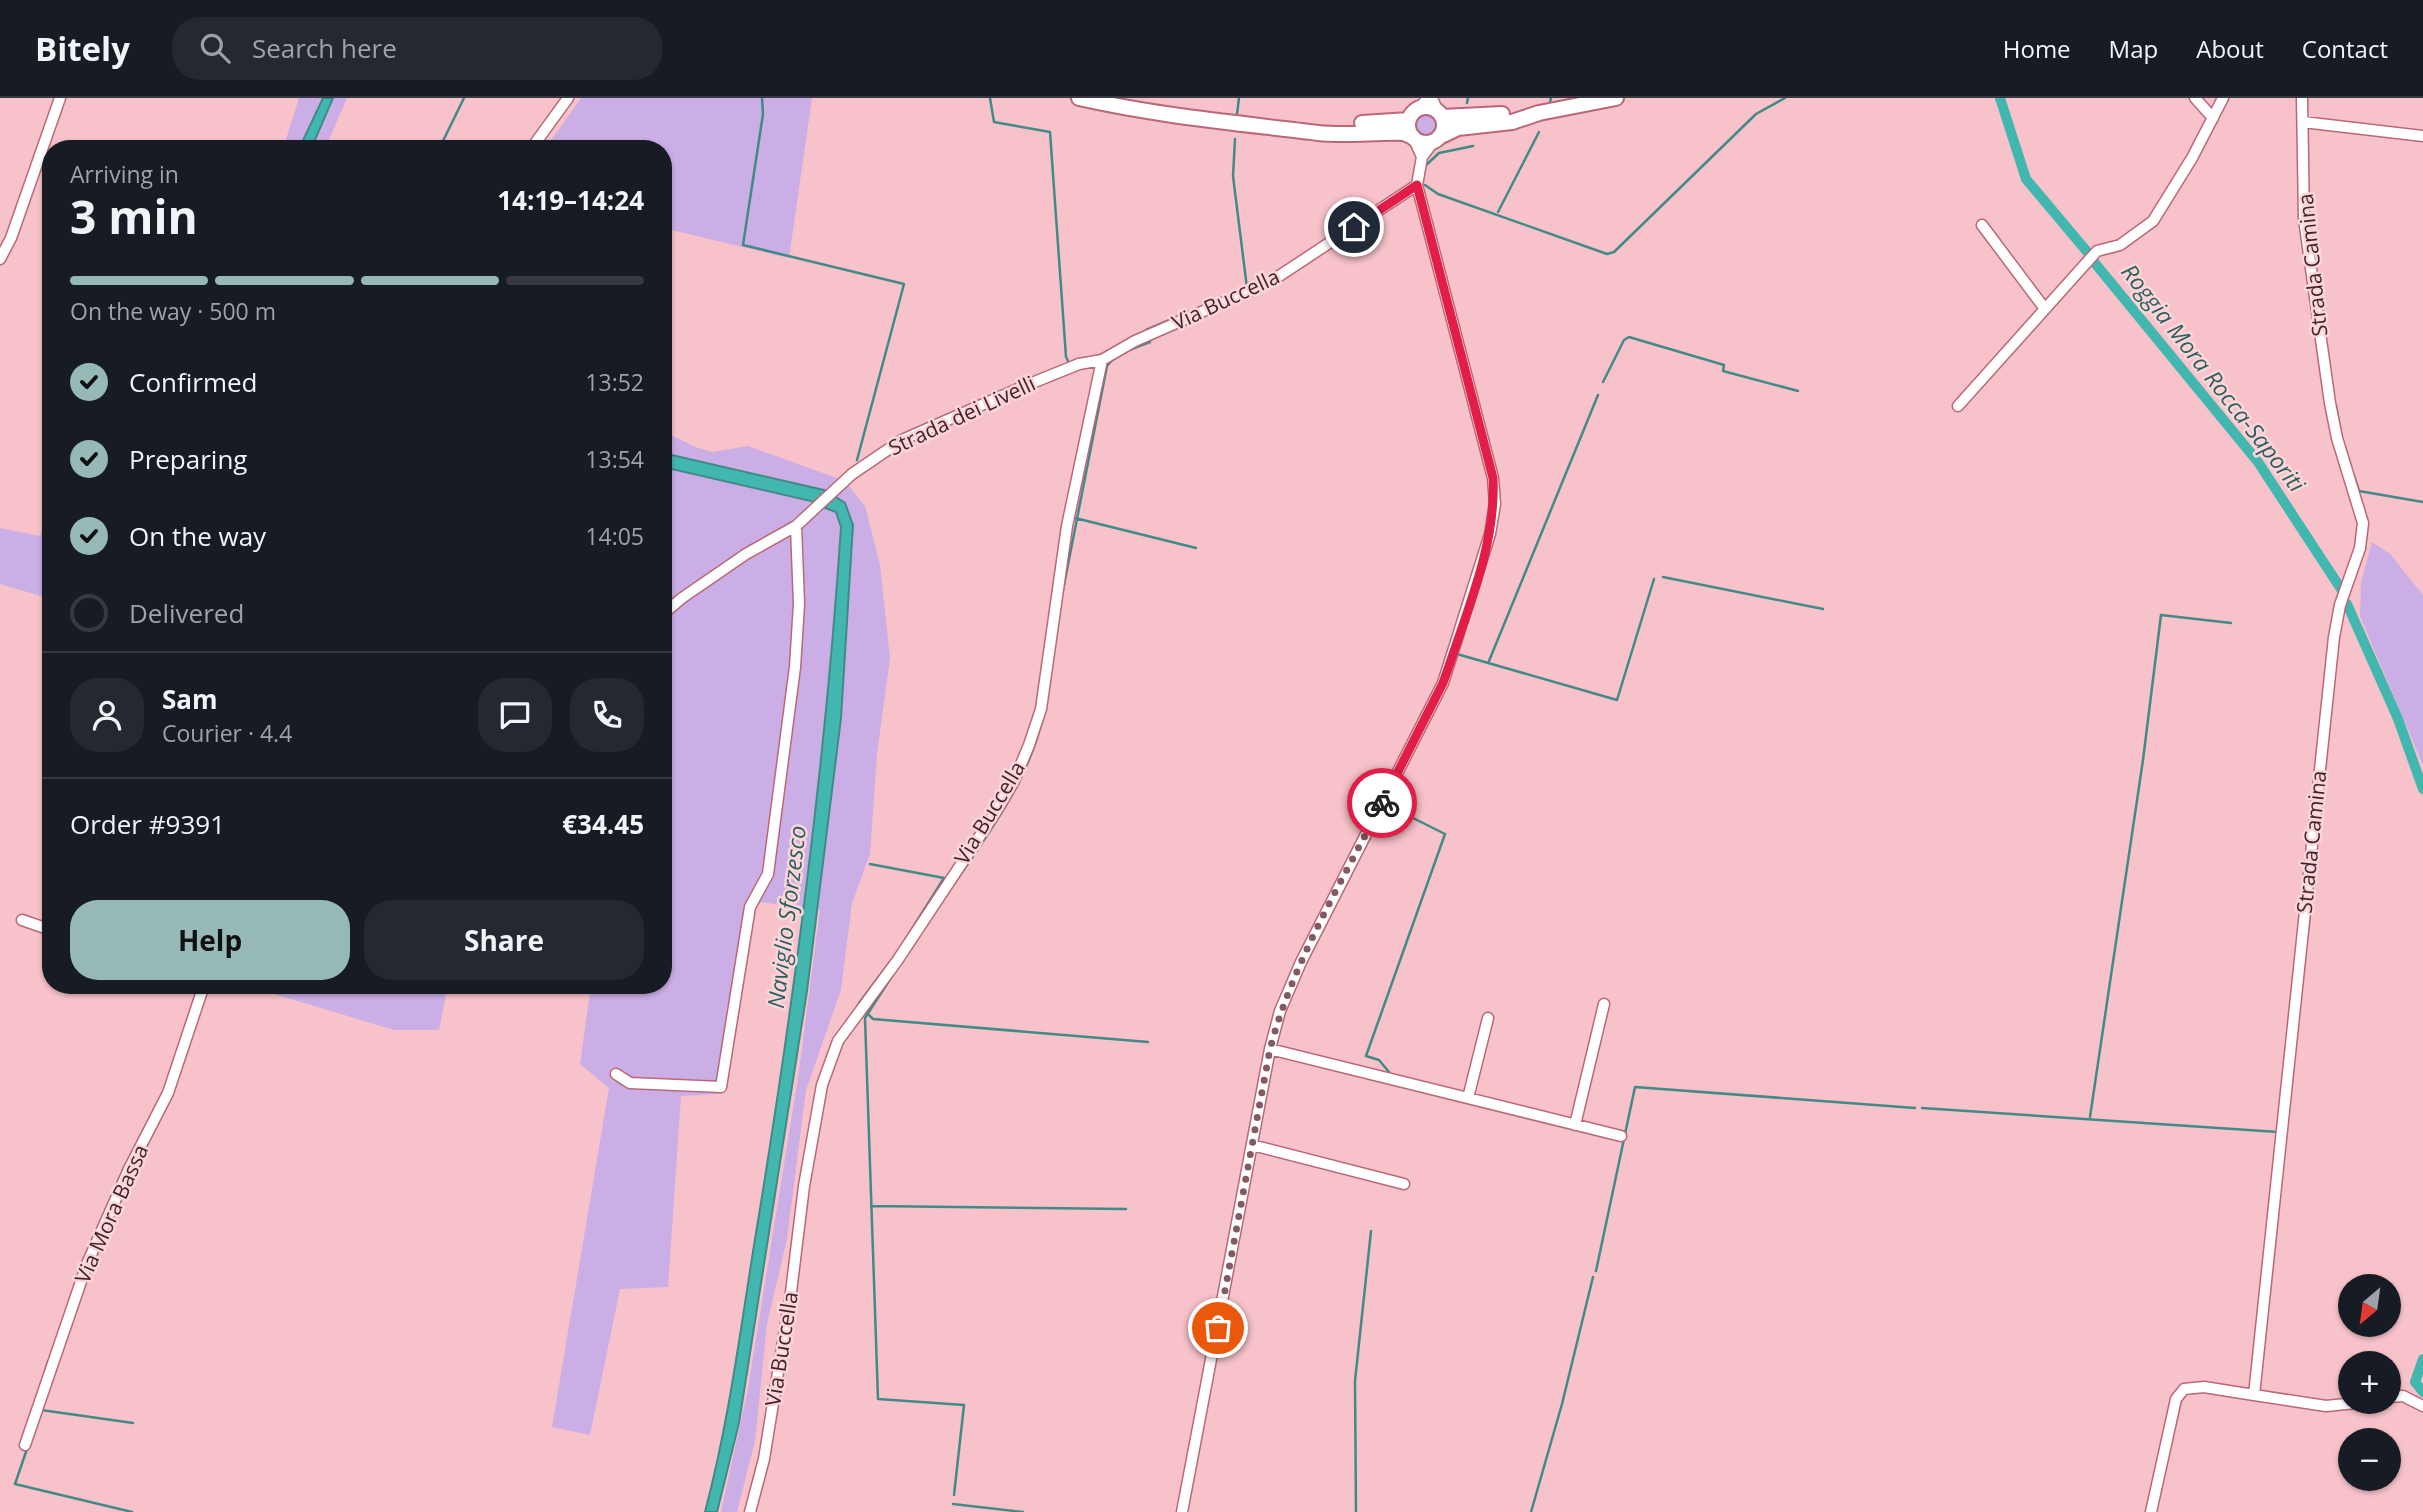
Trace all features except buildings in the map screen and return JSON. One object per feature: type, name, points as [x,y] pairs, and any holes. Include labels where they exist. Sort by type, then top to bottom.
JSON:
[{"type":"main road","points":[[1079,98],[1181,118],[1298,128],[1318,133],[1404,134],[1424,143],[1458,128],[1512,122],[1539,113],[1616,98]]},
{"type":"main road","points":[[1298,128],[1413,114],[1435,106],[1539,113]]},
{"type":"main road","points":[[1435,106],[1444,128],[1437,139]]},
{"type":"main road","points":[[1413,114],[1408,129],[1413,138]]},
{"type":"street","points":[[45,140],[60,98]]},
{"type":"street","points":[[538,140],[568,98]]},
{"type":"street","points":[[2195,98],[2213,118]]},
{"type":"street","points":[[1958,406],[2097,251],[2120,245],[2153,221],[2223,98]]},
{"type":"street","name":"Strada Camina","points":[[2254,1395],[2334,637],[2340,605],[2360,548],[2362,523],[2337,438],[2330,402],[2304,219],[2302,98]]},
{"type":"street","points":[[2303,122],[2423,136]]},
{"type":"street","points":[[1413,138],[1422,157]]},
{"type":"street","points":[[1182,1512],[1270,1049],[1280,1011],[1301,962],[1443,683],[1490,534],[1494,504],[1493,478],[1417,185],[1422,157],[1437,139]]},
{"type":"street","points":[[0,259],[11,238],[42,149]]},
{"type":"street","name":"Via Buccella","points":[[750,1512],[764,1459],[804,1186],[822,1084],[838,1041],[997,810],[1014,781],[1029,745],[1041,709],[1067,526],[1102,360],[1148,336],[1270,282],[1417,185]]},
{"type":"street","points":[[1982,225],[2045,309]]},
{"type":"street","name":"Strada dei Livelli","points":[[672,606],[746,554],[796,526],[822,505],[852,474],[902,440],[1079,364],[1102,360]]},
{"type":"street","points":[[616,1073],[629,1083],[721,1087],[750,907],[768,874],[796,667],[799,604],[796,526]]},
{"type":"street","points":[[22,920],[42,927]]},
{"type":"street","name":"Via Mora Bassa","points":[[25,1445],[87,1264],[129,1169],[168,1093],[201,994]]},
{"type":"street","points":[[1574,1125],[1604,1004]]},
{"type":"street","points":[[1468,1098],[1488,1018]]},
{"type":"street","points":[[1270,1049],[1620,1136]]},
{"type":"street","points":[[1252,1144],[1404,1184]]},
{"type":"street","points":[[2151,1512],[2176,1399],[2184,1389],[2204,1387],[2326,1406],[2338,1405]]},
{"type":"street","points":[[2401,1396],[2423,1406]]},
{"type":"shaded area","points":[[299,98],[347,98],[329,140],[286,140]]},
{"type":"shaded area","points":[[581,98],[812,98],[789,258],[672,230],[672,140],[551,140]]},
{"type":"shaded area","points":[[1426,113],[1435,116],[1438,125],[1435,134],[1426,137],[1417,134],[1414,125],[1417,116]]},
{"type":"shaded area","points":[[672,436],[712,452],[748,446],[845,481],[865,506],[880,565],[890,658],[877,754],[870,854],[852,903],[841,990],[806,1090],[787,1239],[767,1324],[755,1441],[737,1512],[721,1512],[748,1389],[799,1071],[820,910],[752,901],[719,1094],[681,1096],[668,1287],[620,1289],[590,1435],[552,1427],[609,1088],[580,1064],[590,994],[672,994]]},
{"type":"shaded area","points":[[0,528],[40,536],[42,531],[42,596],[0,584]]},
{"type":"shaded area","points":[[2372,542],[2390,554],[2423,595],[2423,765],[2360,616],[2361,582]]},
{"type":"shaded area","points":[[274,994],[446,994],[439,1030],[394,1030]]},
{"type":"water","points":[[323,98],[333,98],[315,140],[303,140]]},
{"type":"water","points":[[672,455],[828,491],[819,503],[672,469]]},
{"type":"water","points":[[834,496],[845,503],[853,525],[841,718],[807,991],[739,1423],[717,1512],[705,1512],[722,1438],[773,1129],[808,872],[835,614],[841,527],[836,512],[825,508]]},
{"type":"waterway","points":[[443,140],[464,98]]},
{"type":"waterway","points":[[762,98],[763,114],[743,245],[904,284],[857,460]]},
{"type":"waterway","points":[[990,98],[994,122],[1050,132],[1066,357],[1070,365]]},
{"type":"waterway","points":[[1237,114],[1239,98]]},
{"type":"waterway","points":[[1467,103],[1468,98]]},
{"type":"waterway","points":[[1550,102],[1551,98]]},
{"type":"waterway","points":[[1425,185],[1438,194],[1607,254],[1614,252],[1756,114],[1785,98]]},
{"type":"waterway","name":"Roggia Mora Rocca-Saporiti","points":[[2000,98],[2026,179],[2089,254]]},
{"type":"waterway","points":[[1498,212],[1539,132]]},
{"type":"waterway","points":[[1235,139],[1233,176],[1247,288]]},
{"type":"waterway","points":[[1424,167],[1439,153],[1473,146]]},
{"type":"waterway","name":"Roggia Mora Rocca-Saporiti","points":[[2094,262],[2258,462],[2343,592]]},
{"type":"waterway","points":[[1147,333],[1146,330],[1179,316]]},
{"type":"waterway","points":[[1603,382],[1624,340],[1629,337],[1724,365],[1723,371],[1798,391]]},
{"type":"waterway","points":[[1129,350],[1150,342],[1149,339]]},
{"type":"waterway","points":[[1063,590],[1107,366],[1114,358]]},
{"type":"waterway","points":[[1489,661],[1598,395]]},
{"type":"waterway","points":[[2336,406],[2342,439]]},
{"type":"waterway","points":[[2354,476],[2359,491],[2423,502]]},
{"type":"waterway","points":[[1075,518],[1196,548]]},
{"type":"waterway","points":[[1663,577],[1823,609]]},
{"type":"waterway","points":[[1457,654],[1617,700],[1654,579]]},
{"type":"waterway","name":"Roggia Mora Rocca-Saporiti","points":[[2347,604],[2398,719],[2423,789]]},
{"type":"waterway","points":[[2090,1117],[2143,760],[2161,615],[2231,623]]},
{"type":"waterway","points":[[1424,731],[1442,696]]},
{"type":"waterway","points":[[945,897],[1015,789],[1036,742],[1043,717]]},
{"type":"waterway","points":[[1385,804],[1445,834],[1366,1056],[1379,1060],[1389,1072]]},
{"type":"waterway","points":[[870,864],[944,878],[900,948]]},
{"type":"waterway","points":[[2308,930],[2311,904]]},
{"type":"waterway","points":[[862,1007],[859,1003],[896,954]]},
{"type":"waterway","points":[[896,970],[865,1018],[878,1399],[964,1405],[954,1495]]},
{"type":"waterway","points":[[866,1012],[873,1019],[1148,1042]]},
{"type":"waterway","points":[[1596,1271],[1635,1087],[1915,1108]]},
{"type":"waterway","points":[[1922,1108],[2278,1132]]},
{"type":"waterway","points":[[871,1206],[1126,1209]]},
{"type":"waterway","points":[[1356,1512],[1355,1381],[1371,1231]]},
{"type":"waterway","points":[[1531,1512],[1562,1404],[1593,1277]]},
{"type":"waterway","name":"Roggia Mora Rocca-Saporiti","points":[[2423,1359],[2415,1382],[2423,1392]]},
{"type":"waterway","points":[[45,1372],[48,1361]]},
{"type":"waterway","points":[[41,1410],[133,1423]]},
{"type":"waterway","points":[[27,1449],[15,1484],[132,1512]]},
{"type":"waterway","points":[[953,1504],[1023,1512]]},
{"type":"way so far","points":[[1218,1328],[1270,1049],[1280,1011],[1301,962],[1382,803]]},
{"type":"route","points":[[1354,227],[1417,185],[1493,478],[1494,504],[1490,534],[1450,663],[1443,683],[1382,803]]},
{"type":"water label","name":"Naviglio Sforzesco","points":[[787,917]]}]
